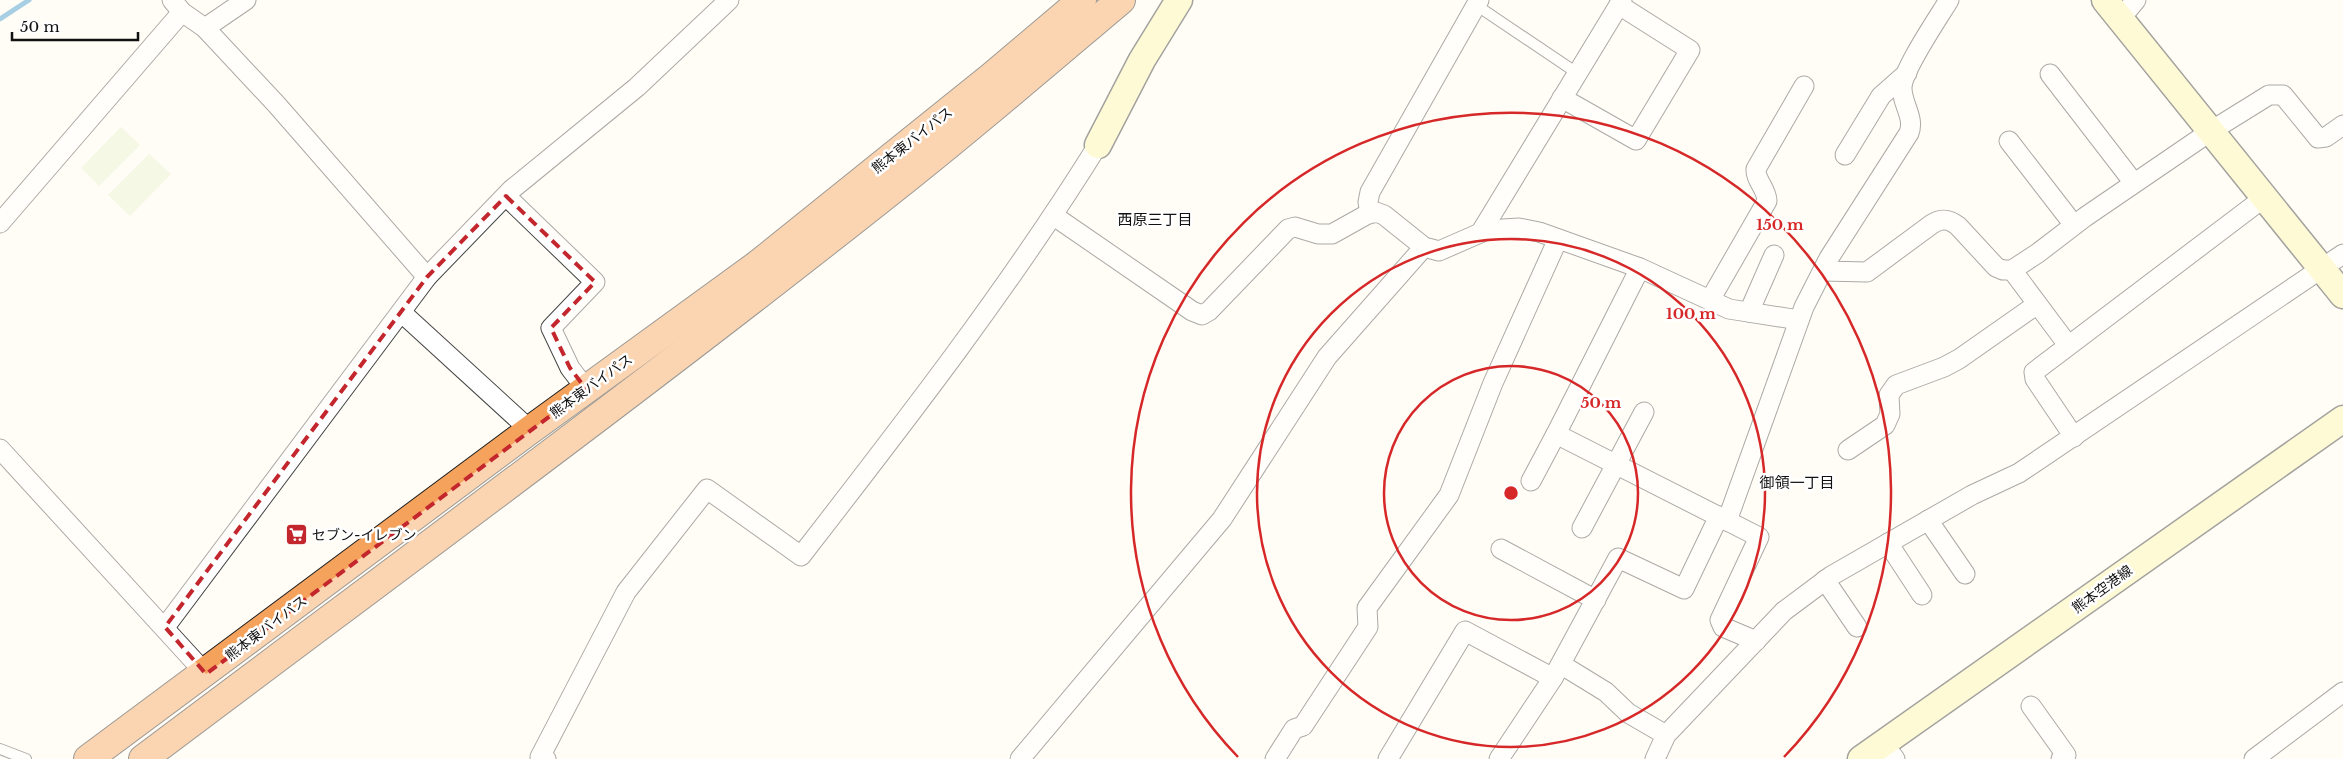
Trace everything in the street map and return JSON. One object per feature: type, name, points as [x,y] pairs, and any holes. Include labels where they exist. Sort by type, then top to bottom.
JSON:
[{"type":"highway","name":"熊本東バイパス","points":[[88,759],[206,674],[530,430],[757,265],[1082,0]]},
{"type":"highway","name":"熊本東バイパス","points":[[143,759],[418,554],[757,296],[908,178],[1122,0]]},
{"type":"main road","points":[[1098,145],[1142,60],[1179,0]]},
{"type":"main road","points":[[2121,6],[2211,130],[2265,198],[2333,261],[2343,294]]},
{"type":"main road","name":"熊本空港線","points":[[1861,759],[1889,751],[2343,419]]},
{"type":"street","points":[[205,28],[246,0]]},
{"type":"street","points":[[165,628],[427,277],[506,196],[636,87],[729,0]]},
{"type":"street","points":[[1499,759],[1557,672],[1618,558],[1684,589],[1723,519],[1799,320],[1823,271],[1910,133],[1910,120],[1902,88],[1907,73],[1949,0]]},
{"type":"street","points":[[1370,213],[1368,202],[1370,192],[1478,2]]},
{"type":"street","points":[[1481,232],[1577,73],[1620,3],[1690,50],[1636,140],[1562,98]]},
{"type":"street","points":[[0,223],[177,6],[205,28],[278,105],[427,277]]},
{"type":"street","points":[[1845,155],[1878,102],[1907,73]]},
{"type":"street","points":[[2050,74],[2134,183]]},
{"type":"street","points":[[1710,300],[1767,201],[1766,193],[1756,174],[1756,169],[1804,86]]},
{"type":"street","points":[[1823,271],[1868,272],[1932,224],[1943,219],[1955,224],[1998,268],[2012,270],[2211,130],[2274,93],[2283,95],[2318,138],[2326,137],[2343,125]]},
{"type":"street","points":[[1878,102],[1910,120]]},
{"type":"street","points":[[2010,141],[2074,225]]},
{"type":"street","points":[[541,758],[626,592],[707,489],[801,556],[897,432],[1054,216],[1098,145]]},
{"type":"street","points":[[506,196],[595,282],[551,328],[570,368],[586,389]]},
{"type":"street","points":[[2074,437],[2034,375],[2037,369],[2265,198]]},
{"type":"street","points":[[1054,216],[1192,311],[1202,315],[1209,311],[1288,229],[1295,227],[1318,234],[1332,234],[1370,213],[1380,213],[1424,247],[1439,251],[1481,232],[1499,228],[1519,228],[1558,238],[1640,268],[1730,309],[1799,320]]},
{"type":"street","points":[[1275,759],[1294,729],[1303,726],[1368,628],[1367,608],[1450,495],[1493,383],[1558,238]]},
{"type":"street","points":[[1020,759],[1222,519],[1327,357],[1424,247]]},
{"type":"street","points":[[1749,312],[1774,255]]},
{"type":"street","points":[[1655,759],[1666,735],[1784,611],[1825,580],[1972,495],[2020,473],[2333,261]]},
{"type":"street","points":[[1531,481],[1640,268]]},
{"type":"street","points":[[2012,270],[2036,305],[2068,345]]},
{"type":"street","points":[[1848,450],[1885,425],[1890,414],[1889,395],[1896,385],[1944,367],[1959,359],[2036,305]]},
{"type":"street","points":[[401,312],[530,430]]},
{"type":"street","points":[[1582,528],[1644,412]]},
{"type":"street","points":[[1556,434],[1759,537],[1720,622],[1723,627],[1756,641]]},
{"type":"street","points":[[0,449],[206,674]]},
{"type":"street","points":[[1928,520],[1965,574]]},
{"type":"street","points":[[1888,543],[1922,595]]},
{"type":"street","points":[[1501,549],[1596,600]]},
{"type":"street","points":[[1825,580],[1858,627]]},
{"type":"street","points":[[1388,759],[1465,631],[1609,694],[1628,713],[1666,735]]},
{"type":"street","points":[[2254,759],[2343,692]]},
{"type":"street","points":[[2031,706],[2066,755],[2061,759]]},
{"type":"lane","points":[[1478,2],[1577,73]]},
{"type":"lane","points":[[0,750],[26,759]]},
{"type":"highlighted area","points":[[506,196],[595,282],[551,328],[570,368],[586,389],[206,674],[165,627],[427,277]]},
{"type":"green space","points":[[121,127],[140,145],[99,186],[81,168]]},
{"type":"green space","points":[[149,154],[171,174],[130,216],[108,195]]},
{"type":"waterway","points":[[0,19],[29,0]]},
{"type":"place","name":"セブン-イレブン","points":[[296,535]]},
{"type":"district","name":"西原三丁目","points":[[1155,219]]},
{"type":"district","name":"御領一丁目","points":[[1797,482]]}]
